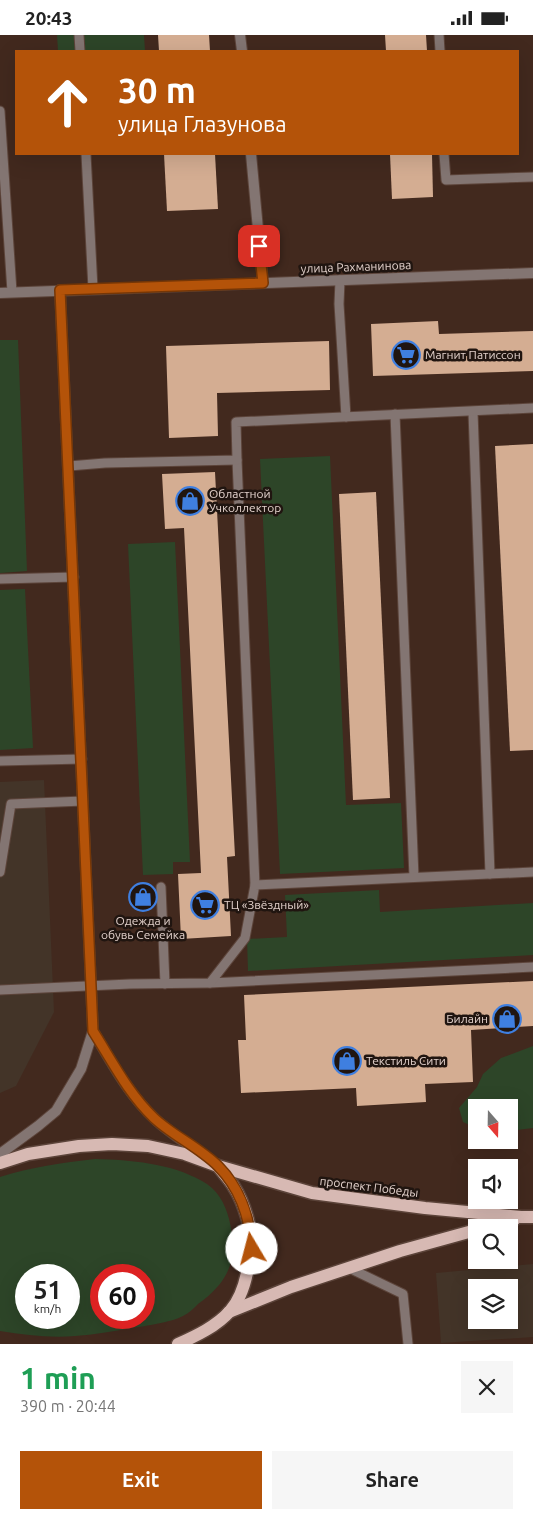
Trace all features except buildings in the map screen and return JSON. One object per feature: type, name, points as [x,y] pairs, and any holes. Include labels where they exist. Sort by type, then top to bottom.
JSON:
[{"type":"main road","name":"проспект Победы","points":[[0,1163],[28,1154],[79,1145],[148,1146],[185,1154],[218,1166],[312,1193],[425,1208],[527,1217]]},
{"type":"main road","points":[[178,1344],[212,1326],[229,1312],[239,1299],[245,1284],[252,1249],[251,1231],[235,1188],[218,1166]]},
{"type":"main road","points":[[229,1312],[291,1287],[400,1251],[468,1232]]},
{"type":"street","points":[[240,35],[242,50]]},
{"type":"street","points":[[251,155],[263,283]]},
{"type":"street","name":"улица Рахманинова","points":[[0,293],[533,273]]},
{"type":"street","points":[[0,1154],[56,1111],[81,1069],[93,1031],[60,290]]},
{"type":"street","points":[[93,1031],[125,1085],[155,1119],[218,1166]]},
{"type":"lane","points":[[80,35],[80,50]]},
{"type":"lane","points":[[439,35],[440,50]]},
{"type":"lane","points":[[0,111],[12,292]]},
{"type":"lane","points":[[86,155],[92,289]]},
{"type":"lane","points":[[444,155],[446,180],[533,177]]},
{"type":"lane","points":[[340,280],[339,304],[346,417]]},
{"type":"lane","points":[[210,983],[245,938],[255,885],[236,422],[533,409]]},
{"type":"lane","points":[[473,412],[490,874]]},
{"type":"lane","points":[[395,414],[414,877]]},
{"type":"lane","points":[[69,466],[105,463],[238,460]]},
{"type":"lane","points":[[0,579],[74,577]]},
{"type":"lane","points":[[0,761],[82,759]]},
{"type":"lane","points":[[0,872],[11,803],[83,801]]},
{"type":"lane","points":[[255,885],[533,872]]},
{"type":"lane","points":[[161,887],[165,984]]},
{"type":"lane","points":[[0,990],[210,983],[533,967]]},
{"type":"lane","points":[[349,1268],[403,1294],[408,1344]]},
{"type":"shaded area","points":[[44,780],[54,1012],[16,1086],[0,1093],[0,782]]},
{"type":"shaded area","points":[[533,1264],[533,1337],[441,1343],[436,1273],[479,1269],[518,1269],[518,1265]]},
{"type":"green space","points":[[57,35],[144,35],[145,50],[58,50]]},
{"type":"green space","points":[[0,340],[18,340],[27,571],[0,573]]},
{"type":"green space","points":[[330,456],[346,805],[401,803],[404,868],[280,874],[260,459]]},
{"type":"green space","points":[[175,542],[190,862],[173,862],[173,874],[143,875],[128,544]]},
{"type":"green space","points":[[25,589],[33,748],[0,750],[0,590]]},
{"type":"green space","points":[[379,890],[380,912],[533,903],[533,955],[248,971],[247,939],[287,937],[285,895]]},
{"type":"green space","points":[[533,1046],[533,1128],[518,1130],[518,1099],[468,1099],[468,1124],[463,1122],[459,1108],[477,1087],[483,1074],[501,1058]]},
{"type":"green space","points":[[95,1159],[122,1160],[164,1166],[190,1175],[207,1184],[220,1197],[229,1219],[232,1233],[232,1257],[225,1277],[218,1287],[185,1315],[155,1324],[155,1264],[90,1264],[90,1329],[126,1329],[66,1337],[38,1336],[0,1331],[0,1177],[59,1164]]},
{"type":"place","name":"Магнит Патиссон","points":[[406,355]]},
{"type":"place","name":"Областной Учколлектор","points":[[190,501]]},
{"type":"place","name":"Одежда и обувь Семейка","points":[[143,897]]},
{"type":"place","name":"ТЦ «Звёздный»","points":[[205,905]]},
{"type":"place","name":"Билайн","points":[[507,1019]]},
{"type":"place","name":"Текстиль Сити","points":[[347,1061]]},
{"type":"route","points":[[252,1249],[251,1231],[235,1188],[218,1166],[155,1119],[140,1103],[125,1085],[93,1031],[60,290],[263,283],[259,246]]}]
